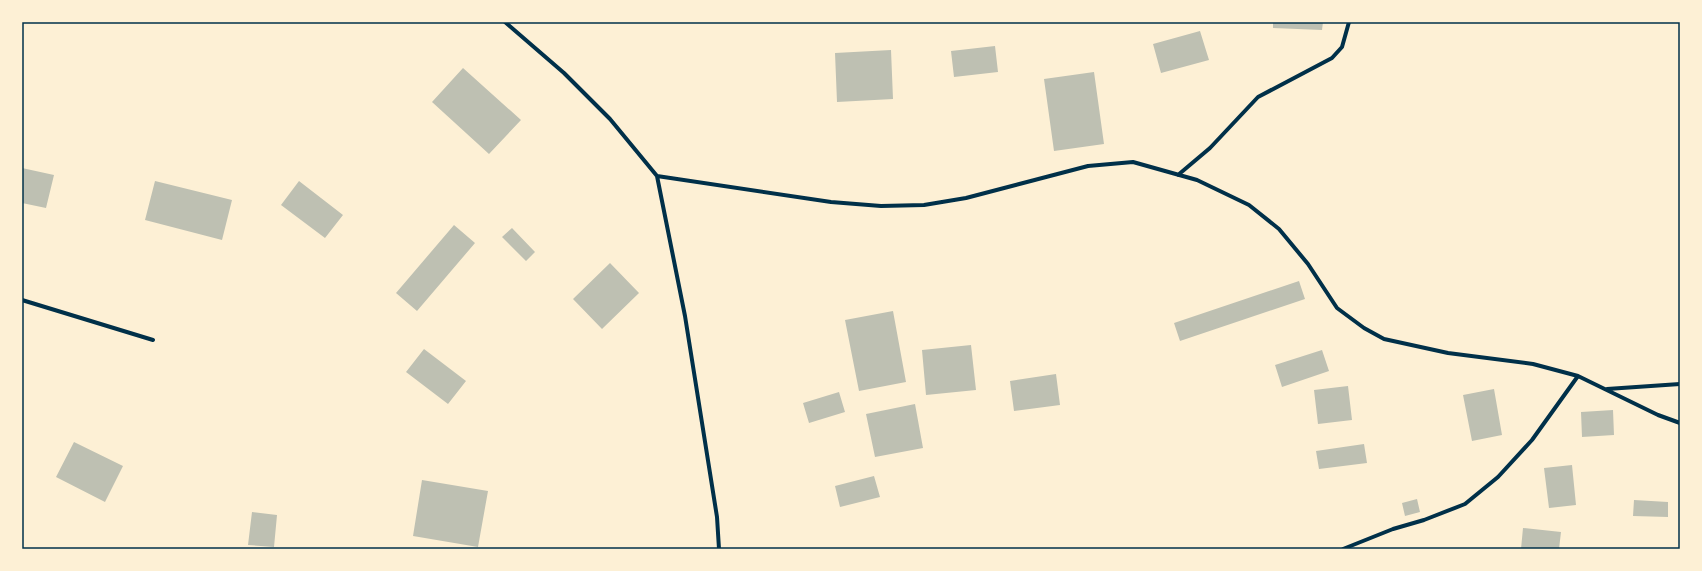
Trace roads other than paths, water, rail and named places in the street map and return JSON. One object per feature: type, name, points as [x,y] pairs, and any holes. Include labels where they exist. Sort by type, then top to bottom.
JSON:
[{"type":"street","points":[[505,22],[564,73],[610,119],[657,176],[685,316],[717,517],[719,549]]},
{"type":"street","points":[[1178,175],[1210,148],[1258,98],[1332,58],[1342,47],[1350,22]]},
{"type":"street","points":[[657,176],[831,202],[881,206],[924,205],[966,198],[1088,166],[1132,162],[1197,180],[1249,206],[1279,229],[1308,264],[1337,308],[1364,328],[1384,339],[1448,353],[1533,364],[1578,376],[1658,415],[1680,422]]},
{"type":"street","points":[[22,300],[153,340]]},
{"type":"street","points":[[1343,549],[1386,531],[1424,520],[1465,504],[1498,478],[1532,440],[1578,376]]},
{"type":"street","points":[[1607,390],[1680,384]]}]
